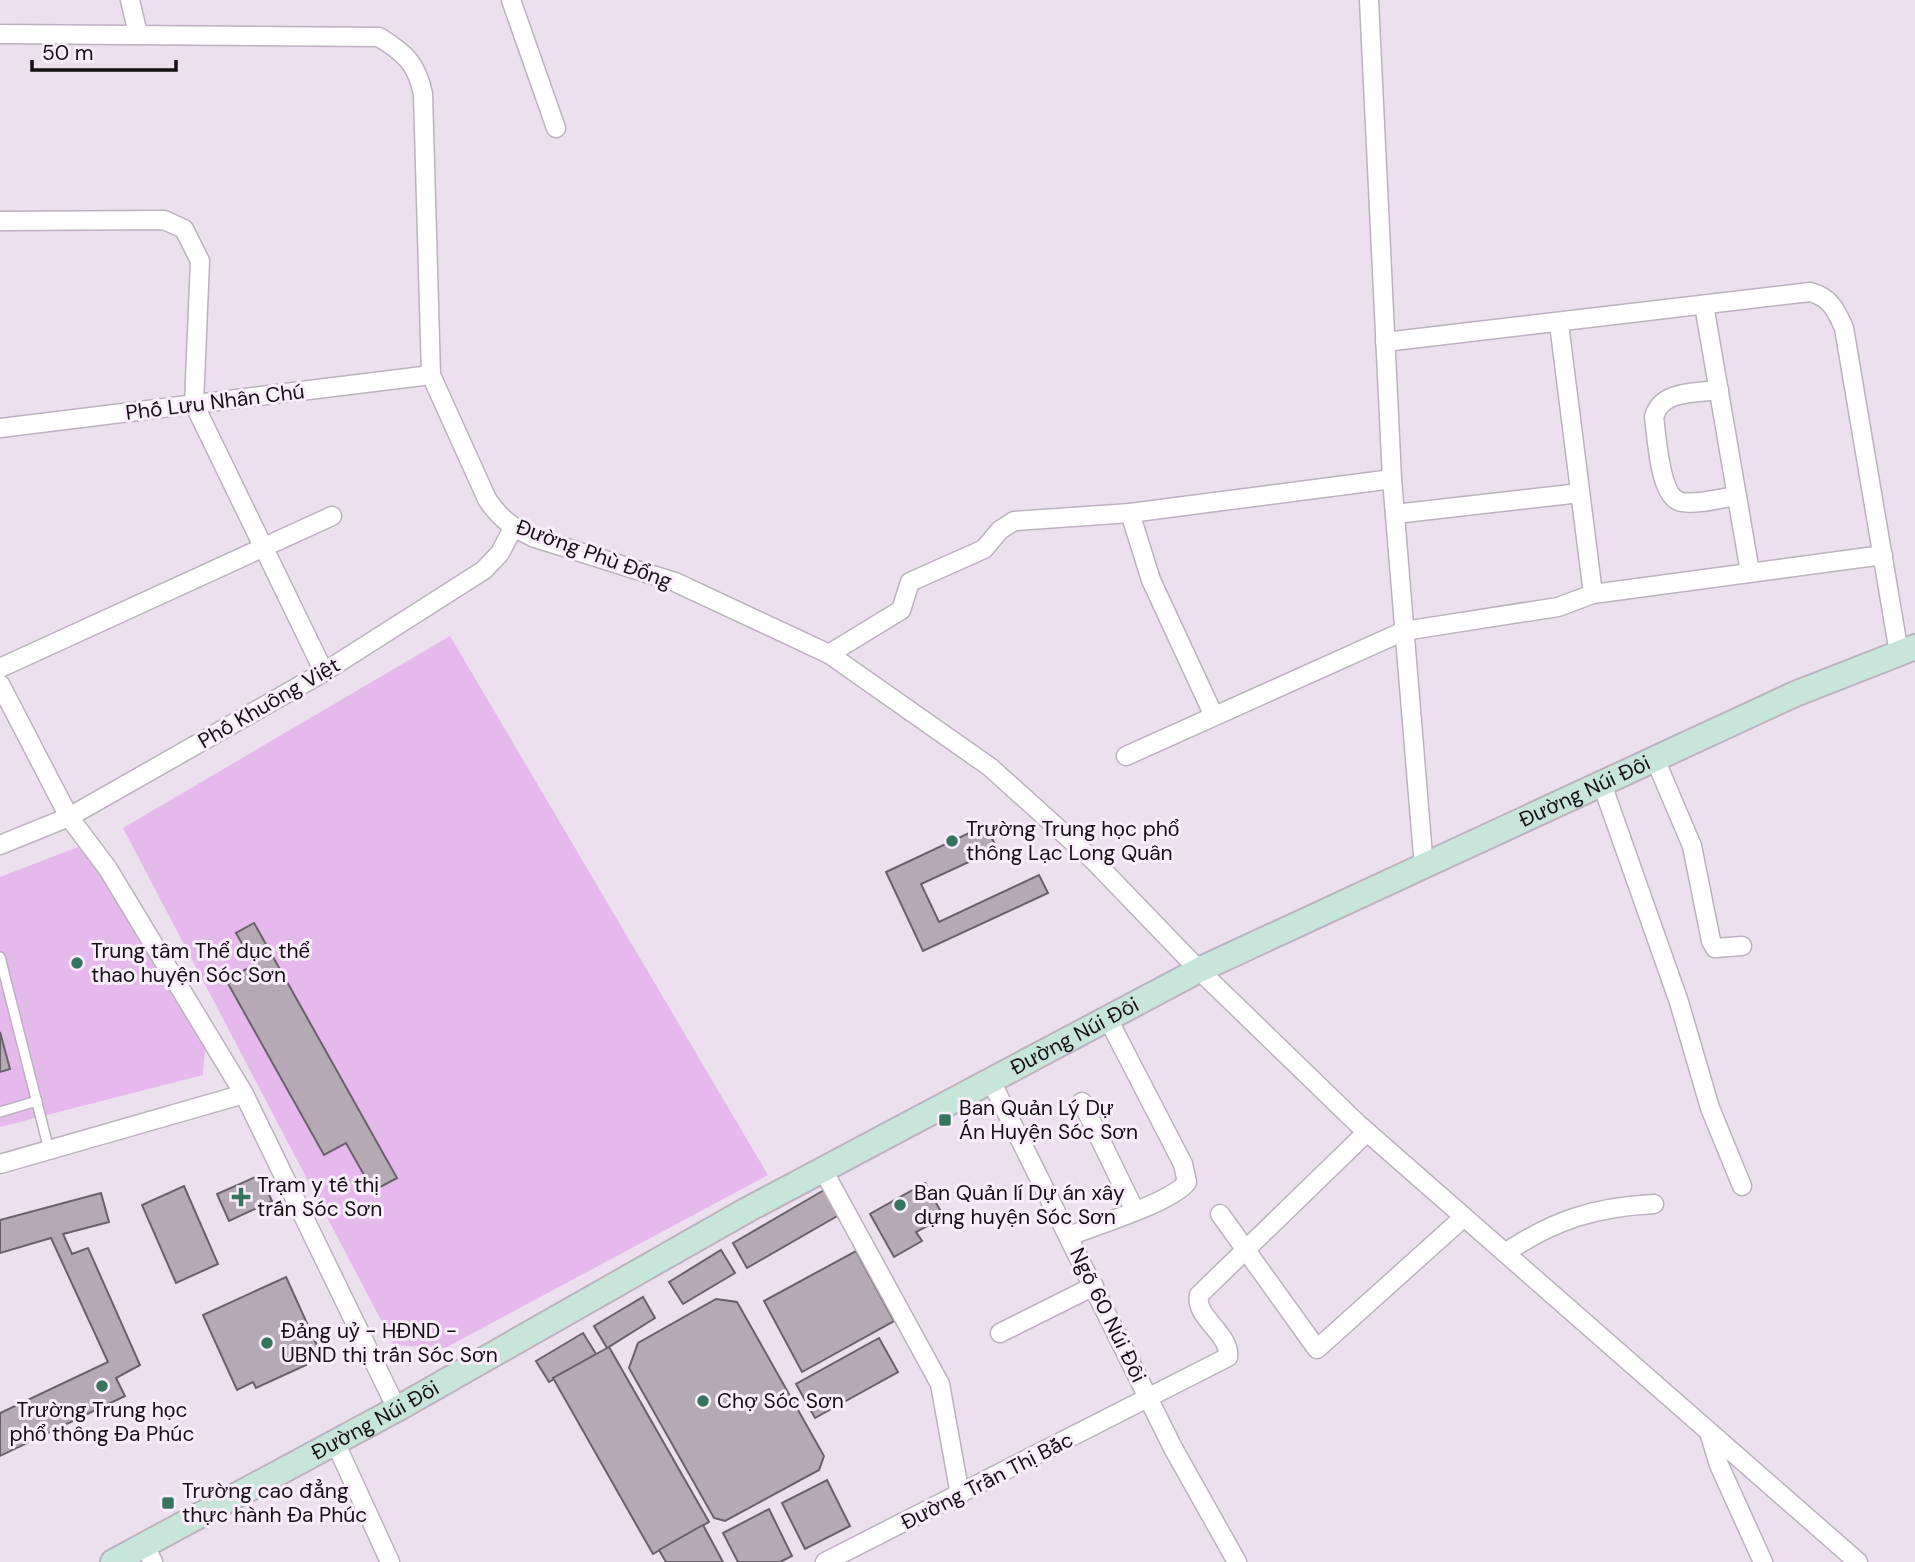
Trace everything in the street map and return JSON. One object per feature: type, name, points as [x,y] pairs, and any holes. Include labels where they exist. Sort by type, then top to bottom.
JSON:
[{"type":"main road","name":"Đường Núi Đôi","points":[[113,1562],[148,1554],[335,1442],[823,1170],[1199,970],[1795,694],[1907,650]]},
{"type":"street","points":[[130,0],[138,34]]},
{"type":"street","points":[[511,0],[556,128]]},
{"type":"street","points":[[1368,0],[1392,479],[1424,868]]},
{"type":"street","name":"Đường Phù Đổng","points":[[0,34],[379,37],[406,54],[418,72],[423,94],[430,375],[487,499],[498,516],[513,528],[675,582],[829,654],[990,767],[1093,860],[1199,970],[1367,1132],[1858,1562]]},
{"type":"street","points":[[0,221],[164,220],[184,229],[200,261],[194,404],[324,672]]},
{"type":"street","points":[[1385,342],[1559,324],[1810,292],[1822,295],[1831,303],[1844,328],[1883,555],[1907,650]]},
{"type":"street","points":[[1704,305],[1750,572]]},
{"type":"street","points":[[1559,324],[1593,594]]},
{"type":"street","name":"Phố Lưu Nhân Chú","points":[[0,428],[430,375]]},
{"type":"street","points":[[1719,390],[1675,396],[1663,400],[1657,407],[1654,417],[1664,485],[1674,500],[1683,503],[1737,496]]},
{"type":"street","points":[[829,654],[901,610],[910,582],[984,549],[1000,530],[1014,521],[1130,513],[1392,479]]},
{"type":"street","points":[[1395,514],[1580,493]]},
{"type":"street","points":[[1130,513],[1151,580],[1214,716]]},
{"type":"street","points":[[0,668],[332,516]]},
{"type":"street","name":"Phố Khuông Việt","points":[[0,845],[69,817],[324,672],[484,570],[500,553],[513,528]]},
{"type":"street","points":[[1126,756],[1404,631],[1558,607],[1593,594],[1883,555]]},
{"type":"street","points":[[0,684],[69,817],[108,869],[244,1094],[397,1409]]},
{"type":"street","points":[[1655,759],[1692,846],[1704,920],[1711,941],[1715,948],[1742,946]]},
{"type":"street","points":[[1602,784],[1679,1002],[1710,1108],[1742,1186]]},
{"type":"street","points":[[1069,1236],[1135,1211],[1184,1188],[1186,1175],[1108,1019]]},
{"type":"street","name":"Ngõ 60 Núi Đôi","points":[[991,1081],[1149,1400],[1237,1562]]},
{"type":"street","points":[[0,1164],[244,1094]]},
{"type":"street","points":[[1082,1102],[1135,1211]]},
{"type":"street","points":[[1244,1248],[1367,1132]]},
{"type":"street","points":[[823,1170],[940,1384],[960,1495]]},
{"type":"street","points":[[1505,1253],[1566,1220],[1610,1206],[1654,1203]]},
{"type":"street","points":[[1220,1214],[1317,1349],[1464,1217]]},
{"type":"street","name":"Đường Trần Thị Bắc","points":[[825,1562],[1149,1400],[1228,1357],[1227,1347],[1197,1301],[1199,1295],[1244,1248]]},
{"type":"street","points":[[1000,1333],[1094,1286]]},
{"type":"street","points":[[1709,1432],[1719,1465],[1763,1562]]},
{"type":"street","points":[[335,1442],[390,1562]]},
{"type":"lane","points":[[0,957],[49,1150]]},
{"type":"lane","points":[[0,1112],[37,1101]]},
{"type":"shaded area","points":[[450,636],[768,1175],[445,1348],[394,1345],[123,828]]},
{"type":"shaded area","name":"Trung tâm Thể dục thể thao huyện Sóc Sơn","points":[[83,845],[205,1048],[203,1075],[0,1127],[0,877]]},
{"type":"building","points":[[986,825],[997,849],[921,884],[939,922],[1039,875],[1048,893],[923,951],[886,872]]},
{"type":"building","points":[[254,923],[397,1178],[373,1191],[346,1143],[324,1155],[226,980],[254,965],[236,933]]},
{"type":"building","points":[[0,1032],[10,1069],[0,1072]]},
{"type":"building","points":[[260,1175],[272,1201],[229,1221],[217,1194]]},
{"type":"building","points":[[925,1183],[944,1217],[916,1232],[922,1241],[894,1257],[870,1214]]},
{"type":"building","points":[[184,1186],[218,1264],[176,1283],[142,1205]]},
{"type":"building","points":[[831,1186],[846,1211],[747,1268],[733,1243]]},
{"type":"building","points":[[101,1193],[109,1222],[63,1234],[72,1254],[88,1248],[140,1365],[116,1378],[125,1396],[0,1456],[0,1413],[108,1362],[51,1238],[0,1253],[0,1220]]},
{"type":"building","points":[[721,1250],[735,1273],[683,1304],[669,1282]]},
{"type":"building","points":[[856,1251],[894,1321],[802,1372],[764,1301]]},
{"type":"building","points":[[286,1277],[320,1352],[303,1359],[306,1365],[256,1388],[253,1382],[237,1390],[203,1315]]},
{"type":"building","points":[[643,1297],[655,1318],[607,1348],[594,1326]]},
{"type":"building","points":[[716,1299],[737,1302],[824,1456],[819,1470],[725,1521],[714,1518],[629,1368],[638,1343]]},
{"type":"building","points":[[583,1333],[596,1354],[549,1382],[536,1361]]},
{"type":"building","points":[[879,1338],[898,1372],[815,1418],[796,1384]]},
{"type":"building","points":[[609,1347],[709,1522],[653,1554],[553,1378]]},
{"type":"building","points":[[827,1480],[850,1526],[805,1549],[782,1503]]},
{"type":"building","points":[[769,1509],[792,1556],[780,1562],[738,1562],[723,1533]]},
{"type":"building","points":[[703,1525],[723,1562],[666,1562],[659,1550]]},
{"type":"place","name":"Trường Trung học phổ thông Lạc Long Quân","points":[[952,841]]},
{"type":"place","name":"Trung tâm Thể dục thể thao huyện Sóc Sơn","points":[[77,963]]},
{"type":"place","name":"Ban Quản Lý Dự Án Huyện Sóc Sơn","points":[[945,1120]]},
{"type":"place","name":"Trạm y tế thị trấn Sóc Sơn","points":[[241,1197]]},
{"type":"place","name":"Ban Quản lí Dự án xây dựng huyện Sóc Sơn","points":[[900,1205]]},
{"type":"place","name":"Đảng uỷ - HĐND - UBND thị trấn Sóc Sơn","points":[[267,1343]]},
{"type":"place","name":"Trường Trung học phổ thông Đa Phúc","points":[[102,1386]]},
{"type":"place","name":"Chợ Sóc Sơn","points":[[703,1401]]},
{"type":"place","name":"Trường cao đẳng thực hành Đa Phúc","points":[[168,1503]]}]
